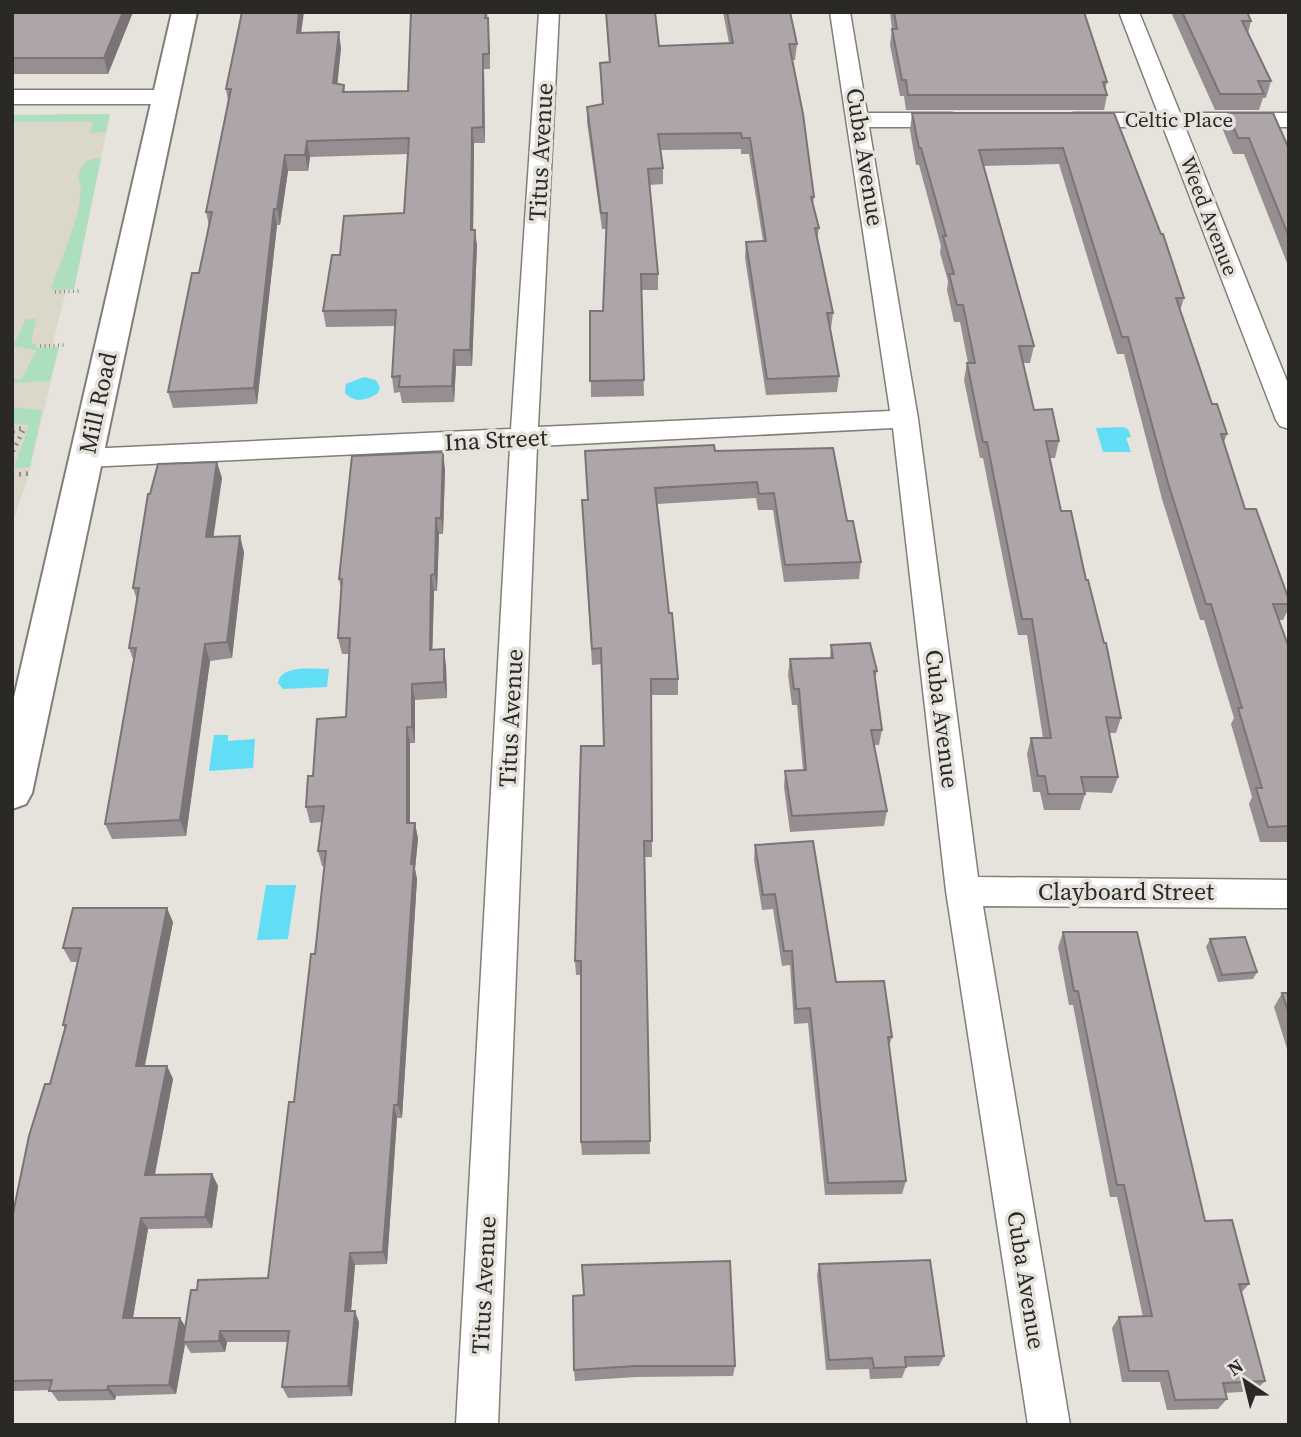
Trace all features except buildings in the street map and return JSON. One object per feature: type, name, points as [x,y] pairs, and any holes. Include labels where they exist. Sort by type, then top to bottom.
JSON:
[{"type":"street","name":"Mill Road","points":[[12,793],[185,12]]},
{"type":"street","name":"Titus Avenue","points":[[477,1425],[524,438],[549,12]]},
{"type":"street","name":"Cuba Avenue","points":[[840,12],[905,419],[963,891],[1049,1425]]},
{"type":"street","name":"Weed Avenue","points":[[1129,12],[1289,421]]},
{"type":"street","points":[[12,97],[166,97]]},
{"type":"street","points":[[859,120],[967,120]]},
{"type":"street","name":"Celtic Place","points":[[1047,120],[1289,120]]},
{"type":"street","name":"Ina Street","points":[[86,458],[905,419]]},
{"type":"street","name":"Clayboard Street","points":[[963,891],[1289,894]]},
{"type":"path","points":[[55,292],[79,291]]},
{"type":"path","points":[[40,346],[64,345]]},
{"type":"path","points":[[12,428],[24,429],[12,453]]},
{"type":"path","points":[[12,474],[33,473]]},
{"type":"shaded area","points":[[110,114],[74,289],[66,290],[52,347],[59,347],[28,477],[12,524],[12,115]]},
{"type":"green space","points":[[110,114],[106,132],[90,133],[93,122],[12,122],[12,115]]},
{"type":"green space","points":[[101,158],[74,289],[51,290],[80,201],[81,188],[78,179],[81,170],[87,161]]},
{"type":"green space","points":[[26,319],[36,319],[31,344],[36,344],[36,348],[59,347],[50,381],[12,383],[12,379],[22,379],[36,350],[13,346]]},
{"type":"green space","points":[[12,407],[42,410],[30,467],[14,468],[29,425],[12,424]]},
{"type":"water","points":[[364,377],[376,380],[380,388],[378,393],[361,400],[345,393],[346,384]]},
{"type":"water","points":[[1096,428],[1128,429],[1131,437],[1126,438],[1131,452],[1103,452]]},
{"type":"water","points":[[329,669],[327,687],[283,689],[278,683],[280,677],[291,670]]},
{"type":"water","points":[[214,735],[228,735],[228,741],[255,739],[253,768],[209,771]]},
{"type":"water","points":[[266,885],[296,885],[288,939],[257,940]]}]
